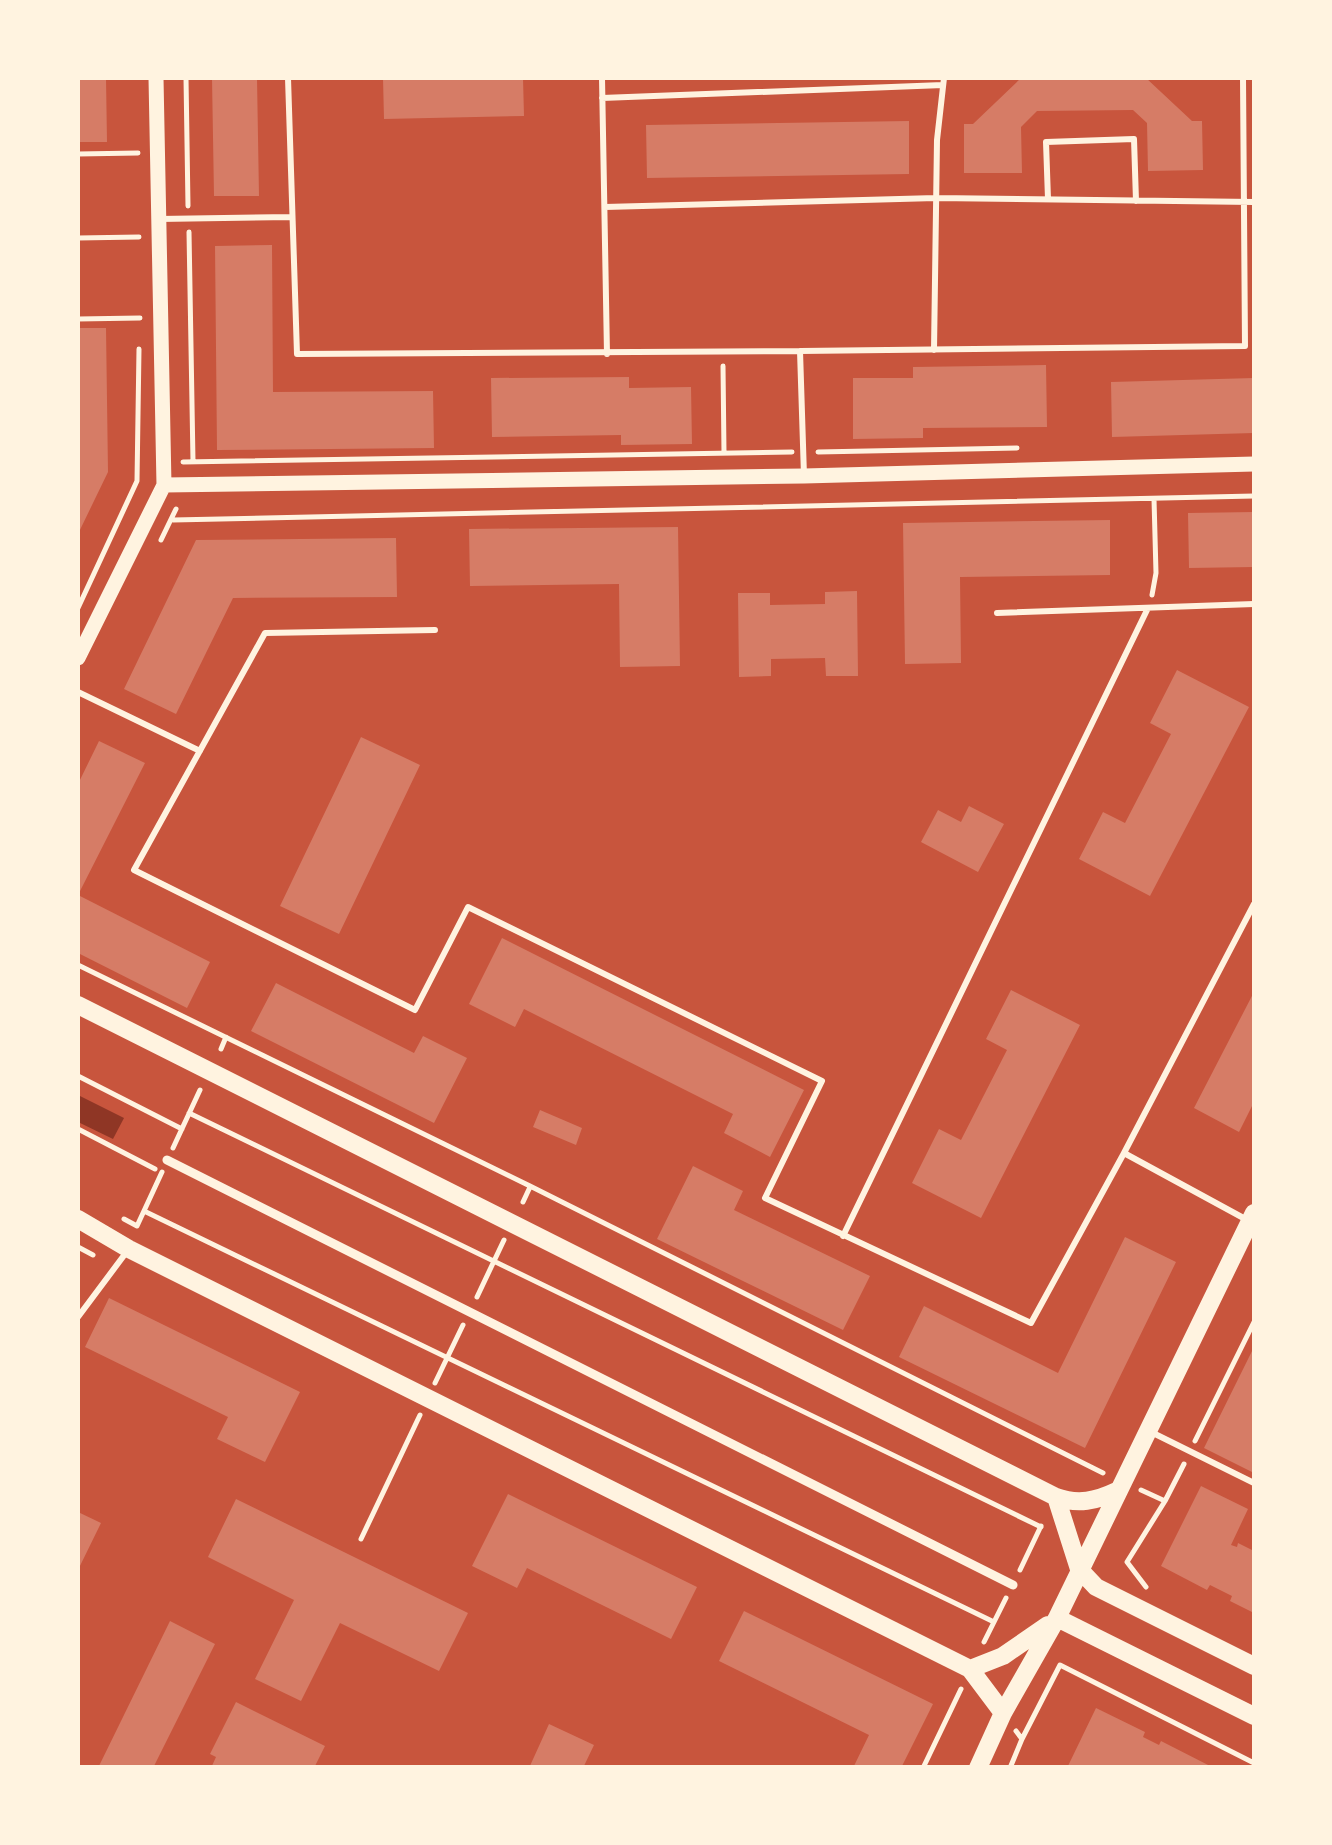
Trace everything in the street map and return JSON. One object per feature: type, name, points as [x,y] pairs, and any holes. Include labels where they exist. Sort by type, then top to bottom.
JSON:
[{"type":"main road","points":[[78,1005],[1056,1497],[1086,1502],[1117,1491]]},
{"type":"main road","points":[[978,1768],[1003,1712],[1057,1618],[1252,1218]]},
{"type":"main road","points":[[78,1219],[130,1249],[970,1669],[1003,1712]]},
{"type":"main road","points":[[1056,1497],[1080,1569],[1096,1587],[1254,1666]]},
{"type":"main road","points":[[970,1669],[1004,1656],[1057,1618]]},
{"type":"main road","points":[[1057,1618],[1254,1716]]},
{"type":"street","points":[[78,658],[164,485],[156,78]]},
{"type":"street","points":[[164,485],[804,476],[1254,464]]},
{"type":"street","points":[[167,1160],[1012,1584]]},
{"type":"lane","points":[[288,78],[297,354],[1245,346],[1242,78]]},
{"type":"lane","points":[[602,78],[608,354]]},
{"type":"lane","points":[[602,98],[944,81],[937,140],[934,350]]},
{"type":"lane","points":[[1048,200],[1046,142],[1134,139],[1136,201]]},
{"type":"lane","points":[[604,207],[936,198],[1254,202]]},
{"type":"lane","points":[[158,219],[292,217]]},
{"type":"lane","points":[[800,351],[804,476]]},
{"type":"lane","points":[[997,613],[1254,604]]},
{"type":"lane","points":[[843,1236],[1148,608]]},
{"type":"lane","points":[[435,630],[265,634],[134,870],[415,1010],[468,907],[822,1081],[766,1198],[1031,1324],[1254,904]]},
{"type":"lane","points":[[78,692],[200,751]]},
{"type":"lane","points":[[1124,1154],[1252,1218]]},
{"type":"lane","points":[[78,1317],[130,1249]]},
{"type":"lane","points":[[1148,1431],[1254,1483]]},
{"type":"path","points":[[186,78],[192,461],[1019,448]]},
{"type":"path","points":[[78,154],[138,153],[138,170]]},
{"type":"path","points":[[138,220],[139,253]]},
{"type":"path","points":[[78,238],[138,237]]},
{"type":"path","points":[[78,608],[137,481],[140,302]]},
{"type":"path","points":[[78,319],[140,318]]},
{"type":"path","points":[[723,352],[724,453]]},
{"type":"path","points":[[172,520],[1254,496]]},
{"type":"path","points":[[1148,608],[1156,573],[1154,498]]},
{"type":"path","points":[[78,964],[1074,1460]]},
{"type":"path","points":[[221,1049],[226,1037]]},
{"type":"path","points":[[78,1076],[182,1130],[204,1081]]},
{"type":"path","points":[[189,1112],[1041,1527]]},
{"type":"path","points":[[78,1129],[162,1173],[137,1226]]},
{"type":"path","points":[[523,1202],[530,1186]]},
{"type":"path","points":[[144,1211],[994,1622]]},
{"type":"path","points":[[361,1539],[418,1418]]},
{"type":"path","points":[[923,1768],[961,1688]]},
{"type":"path","points":[[1010,1768],[1022,1739]]},
{"type":"shaded area","points":[[78,1095],[124,1118],[113,1139],[78,1122]]},
{"type":"building","points":[[78,78],[106,78],[107,142],[78,142]]},
{"type":"building","points":[[212,78],[257,78],[259,196],[214,196]]},
{"type":"building","points":[[383,78],[523,78],[524,116],[384,119]]},
{"type":"building","points":[[1021,78],[1146,78],[1192,121],[1202,121],[1203,170],[1148,171],[1147,123],[1133,110],[1037,111],[1021,127],[1022,173],[964,173],[964,124],[973,124]]},
{"type":"building","points":[[909,121],[909,174],[647,178],[646,125]]},
{"type":"building","points":[[272,245],[273,392],[433,391],[434,448],[217,450],[215,246]]},
{"type":"building","points":[[78,328],[106,328],[108,472],[78,534]]},
{"type":"building","points":[[1046,365],[1047,427],[923,428],[923,438],[853,439],[853,378],[913,378],[913,367]]},
{"type":"building","points":[[629,377],[629,388],[691,387],[692,444],[621,445],[621,435],[492,437],[491,378]]},
{"type":"building","points":[[1254,378],[1254,433],[1112,437],[1111,382]]},
{"type":"building","points":[[1254,512],[1254,567],[1189,568],[1188,513]]},
{"type":"building","points":[[1110,520],[1110,575],[960,577],[961,663],[905,664],[903,523]]},
{"type":"building","points":[[678,527],[680,666],[620,667],[619,584],[470,586],[469,529]]},
{"type":"building","points":[[396,538],[397,597],[233,598],[176,714],[124,689],[196,540]]},
{"type":"building","points":[[857,591],[858,676],[826,676],[825,658],[771,659],[771,676],[739,677],[738,593],[770,593],[770,605],[825,604],[825,592]]},
{"type":"building","points":[[1177,670],[1249,707],[1150,896],[1079,859],[1103,812],[1125,823],[1171,734],[1150,723]]},
{"type":"building","points":[[361,737],[420,765],[339,934],[280,906]]},
{"type":"building","points":[[99,741],[145,763],[78,895],[78,784]]},
{"type":"building","points":[[969,806],[1004,824],[978,872],[921,842],[938,810],[961,822]]},
{"type":"building","points":[[78,895],[210,962],[187,1008],[78,953]]},
{"type":"building","points":[[502,938],[804,1090],[770,1157],[724,1133],[733,1114],[524,1009],[515,1027],[469,1004]]},
{"type":"building","points":[[276,983],[414,1053],[423,1036],[467,1058],[434,1123],[251,1031]]},
{"type":"building","points":[[1011,990],[1080,1025],[981,1218],[912,1183],[939,1129],[961,1140],[1007,1050],[986,1039]]},
{"type":"building","points":[[1254,992],[1254,1102],[1239,1132],[1194,1108]]},
{"type":"building","points":[[540,1110],[582,1128],[576,1145],[533,1127]]},
{"type":"building","points":[[693,1166],[743,1191],[734,1210],[870,1276],[843,1330],[657,1239]]},
{"type":"building","points":[[1125,1237],[1176,1262],[1085,1448],[899,1357],[924,1306],[1058,1373]]},
{"type":"building","points":[[109,1298],[300,1392],[265,1462],[217,1439],[228,1417],[85,1347]]},
{"type":"building","points":[[1254,1347],[1254,1467],[1252,1472],[1204,1448]]},
{"type":"building","points":[[1201,1486],[1248,1509],[1231,1545],[1237,1547],[1238,1543],[1254,1551],[1254,1613],[1230,1601],[1232,1596],[1210,1585],[1207,1590],[1161,1566]]},
{"type":"building","points":[[508,1494],[697,1587],[671,1639],[527,1568],[517,1588],[472,1566]]},
{"type":"building","points":[[236,1499],[468,1613],[439,1671],[340,1623],[301,1701],[255,1679],[294,1600],[208,1557]]},
{"type":"building","points":[[78,1512],[101,1523],[78,1570]]},
{"type":"building","points":[[744,1611],[933,1704],[901,1768],[853,1768],[869,1735],[719,1661]]},
{"type":"building","points":[[170,1621],[215,1644],[153,1768],[98,1768]]},
{"type":"building","points":[[236,1702],[325,1746],[314,1768],[211,1768],[216,1757],[210,1754]]},
{"type":"building","points":[[1096,1708],[1145,1732],[1143,1737],[1159,1745],[1161,1741],[1214,1768],[1067,1768]]},
{"type":"building","points":[[549,1724],[594,1745],[583,1768],[529,1768]]}]
